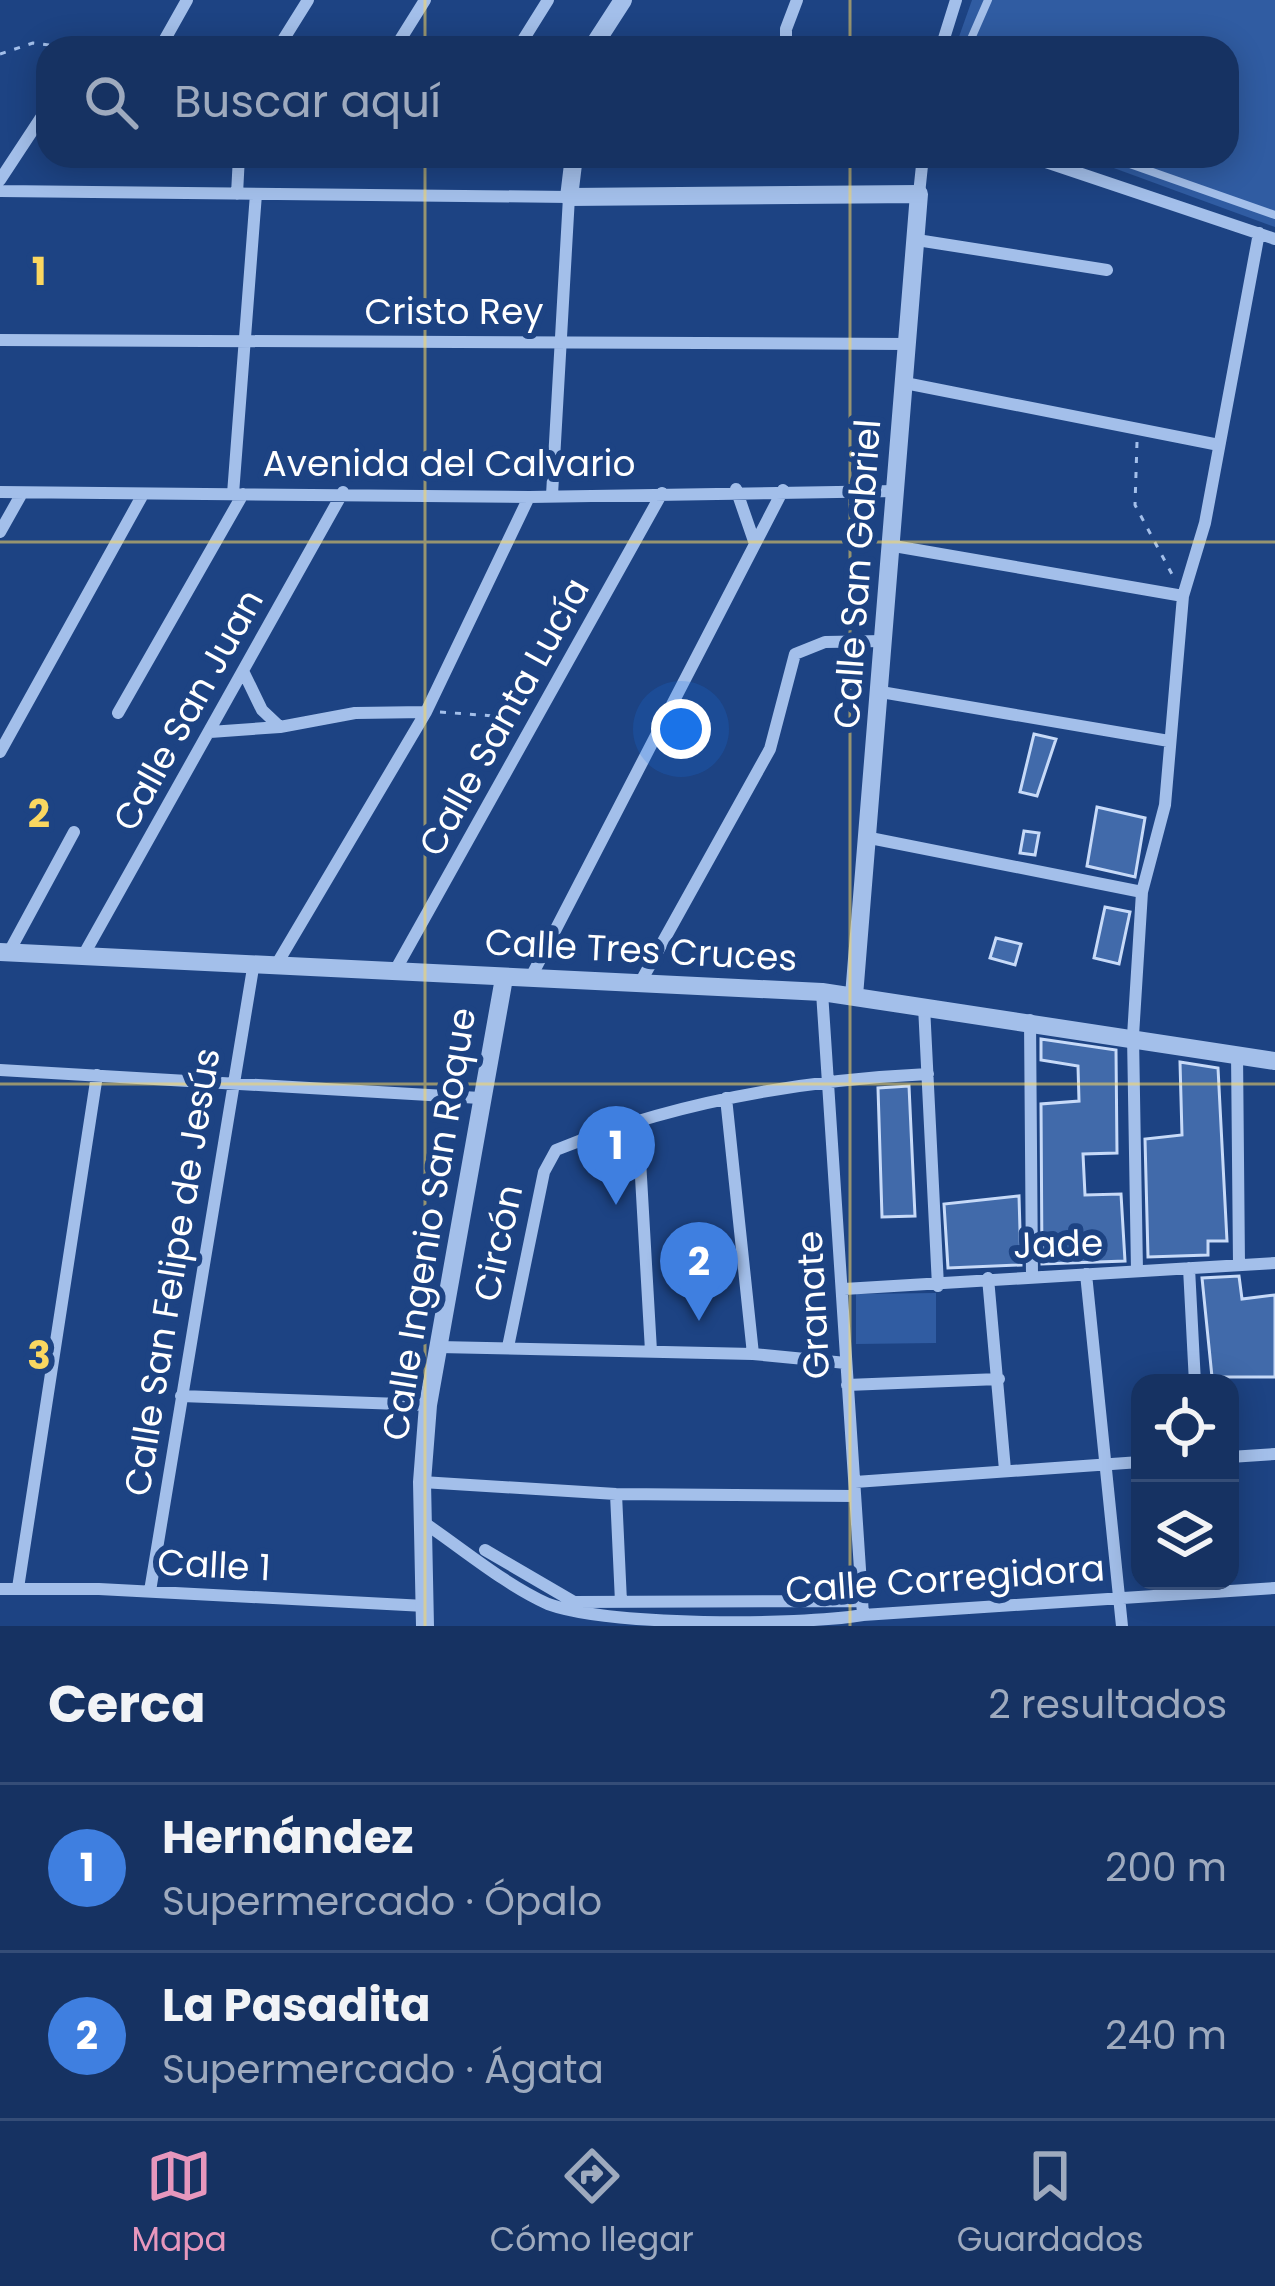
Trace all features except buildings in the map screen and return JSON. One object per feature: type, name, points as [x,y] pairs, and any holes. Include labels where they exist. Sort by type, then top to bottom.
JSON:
[{"type":"street","points":[[167,36],[187,0]]},
{"type":"street","points":[[286,36],[308,0]]},
{"type":"street","points":[[402,36],[425,0]]},
{"type":"street","points":[[526,36],[548,0]]},
{"type":"street","points":[[600,36],[623,0]]},
{"type":"street","points":[[786,36],[797,0]]},
{"type":"street","points":[[945,36],[956,0]]},
{"type":"street","points":[[0,180],[36,125]]},
{"type":"street","points":[[237,194],[238,168]]},
{"type":"street","points":[[552,495],[573,168]]},
{"type":"street","name":"Calle San Gabriel","points":[[854,996],[922,168]]},
{"type":"street","points":[[1064,168],[1275,239]]},
{"type":"street","points":[[0,190],[569,197],[919,194]]},
{"type":"street","points":[[118,713],[238,494],[243,339],[256,194]]},
{"type":"street","points":[[1137,1271],[1133,1036],[1142,892],[1165,805],[1183,596],[1205,523],[1259,233]]},
{"type":"street","points":[[916,240],[1107,270]]},
{"type":"street","name":"Cristo Rey","points":[[0,340],[909,344]]},
{"type":"street","points":[[905,383],[1219,446]]},
{"type":"street","points":[[736,489],[755,544]]},
{"type":"street","name":"Avenida del Calvario","points":[[0,493],[529,497],[736,489],[898,491]]},
{"type":"street","points":[[530,979],[783,490]]},
{"type":"street","name":"Calle San Juan","points":[[83,956],[343,492]]},
{"type":"street","points":[[0,532],[22,493]]},
{"type":"street","name":"Calle Santa Lucía","points":[[397,969],[662,493]]},
{"type":"street","points":[[0,752],[142,496]]},
{"type":"street","name":"Calle Santa Lucía","points":[[278,962],[426,712],[529,497]]},
{"type":"street","points":[[894,546],[1183,596]]},
{"type":"street","points":[[640,983],[770,748],[795,654],[824,643],[884,641]]},
{"type":"street","points":[[244,673],[262,710],[280,727]]},
{"type":"street","points":[[881,692],[1169,741]]},
{"type":"street","points":[[210,732],[280,727],[355,713],[426,712]]},
{"type":"street","points":[[4,952],[74,832]]},
{"type":"street","points":[[870,838],[1142,892]]},
{"type":"street","name":"Calle Tres Cruces","points":[[4,952],[822,992],[1275,1060]]},
{"type":"street","name":"Calle San Felipe de Jesús","points":[[150,1591],[254,962]]},
{"type":"street","name":"Calle Ingenio San Roque","points":[[425,1616],[422,1482],[428,1405],[504,978]]},
{"type":"street","name":"Granate","points":[[822,992],[862,1608]]},
{"type":"street","points":[[924,1005],[938,1286]]},
{"type":"street","points":[[1030,1020],[1032,1276]]},
{"type":"street","points":[[1237,1053],[1239,1265]]},
{"type":"street","points":[[0,1070],[480,1098]]},
{"type":"street","name":"Circón","points":[[508,1347],[550,1157],[561,1147],[726,1098],[830,1079],[928,1074]]},
{"type":"street","points":[[18,1588],[97,1075]]},
{"type":"street","points":[[726,1098],[753,1354]]},
{"type":"street","points":[[638,1125],[651,1352]]},
{"type":"street","name":"Jade","points":[[844,1289],[1275,1263]]},
{"type":"street","points":[[1189,1268],[1195,1374]]},
{"type":"street","points":[[1086,1274],[1122,1626]]},
{"type":"street","points":[[988,1277],[1005,1469]]},
{"type":"street","points":[[440,1347],[753,1354],[846,1363]]},
{"type":"street","points":[[847,1385],[999,1379]]},
{"type":"street","points":[[181,1396],[428,1405]]},
{"type":"street","points":[[1239,1456],[1275,1454]]},
{"type":"street","points":[[422,1482],[616,1494],[855,1489],[1005,1469],[1131,1463]]},
{"type":"street","points":[[616,1494],[621,1602]]},
{"type":"street","name":"Calle Corregidora","points":[[423,1522],[544,1602],[619,1624],[821,1624],[862,1608],[1275,1588]]},
{"type":"street","points":[[485,1550],[570,1601],[862,1608]]},
{"type":"street","name":"Calle 1","points":[[0,1589],[150,1591],[425,1616]]},
{"type":"lane","points":[[972,36],[988,0]]},
{"type":"lane","points":[[1142,168],[1275,214]]},
{"type":"path","points":[[0,54],[36,43]]},
{"type":"path","points":[[1136,432],[1135,505],[1183,596]]},
{"type":"path","points":[[426,712],[538,719]]},
{"type":"shaded area","points":[[972,0],[1275,0],[1275,227],[1114,168],[1239,168],[1239,36],[959,36]]},
{"type":"shaded area","points":[[936,1293],[936,1343],[856,1344],[856,1294]]},
{"type":"place","name":"Hernández","points":[[616,1205]]},
{"type":"place","name":"La Pasadita","points":[[699,1321]]}]
